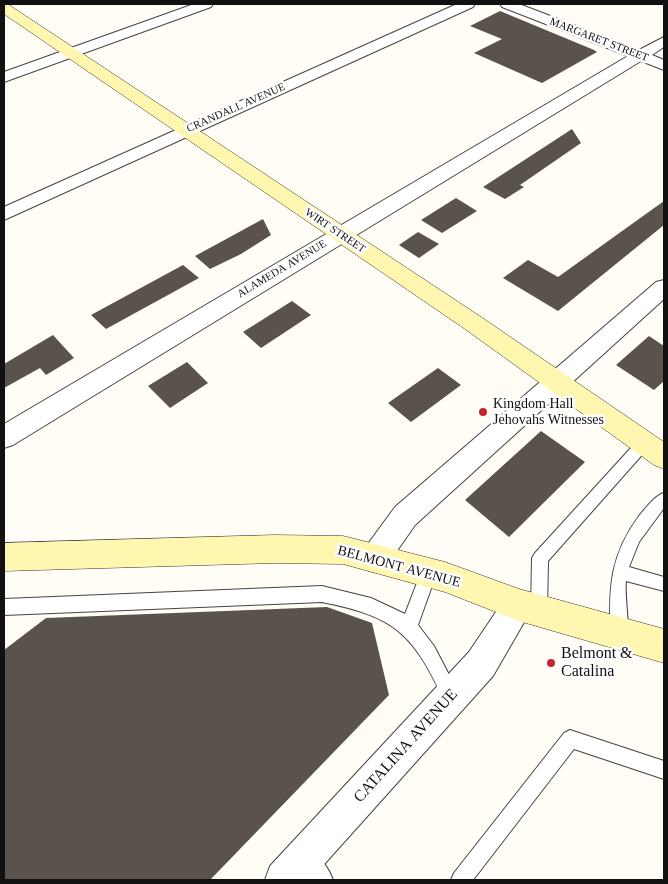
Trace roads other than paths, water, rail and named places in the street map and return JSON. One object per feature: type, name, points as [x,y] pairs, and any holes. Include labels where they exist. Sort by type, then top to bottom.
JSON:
[{"type":"main road","name":"WIRT STREET","points":[[4,8],[556,381],[664,457]]},
{"type":"main road","name":"BELMONT AVENUE","points":[[4,557],[303,549],[343,550],[429,572],[529,608],[664,646]]},
{"type":"street","points":[[4,77],[206,4]]},
{"type":"street","name":"CRANDALL AVENUE","points":[[4,214],[468,4]]},
{"type":"street","name":"MARGARET STREET","points":[[507,4],[664,65]]},
{"type":"street","name":"ALAMEDA AVENUE","points":[[4,437],[339,234],[664,41]]},
{"type":"street","points":[[375,558],[405,516],[664,287]]},
{"type":"street","name":"CATALINA AVENUE","points":[[304,872],[451,696],[529,608]]},
{"type":"lane","points":[[529,608],[540,558],[644,443]]},
{"type":"lane","points":[[619,633],[617,584],[623,560],[637,532],[664,499]]},
{"type":"lane","points":[[410,626],[429,572]]},
{"type":"lane","points":[[620,572],[664,584]]},
{"type":"lane","points":[[4,608],[322,594],[356,600],[386,611],[410,626],[428,647],[451,696]]},
{"type":"lane","points":[[461,880],[570,739],[664,770]]},
{"type":"place","name":"Kingdom Hall Jehovahs Witnesses","points":[[483,412]]},
{"type":"place","name":"Belmont & Catalina","points":[[551,663]]}]
